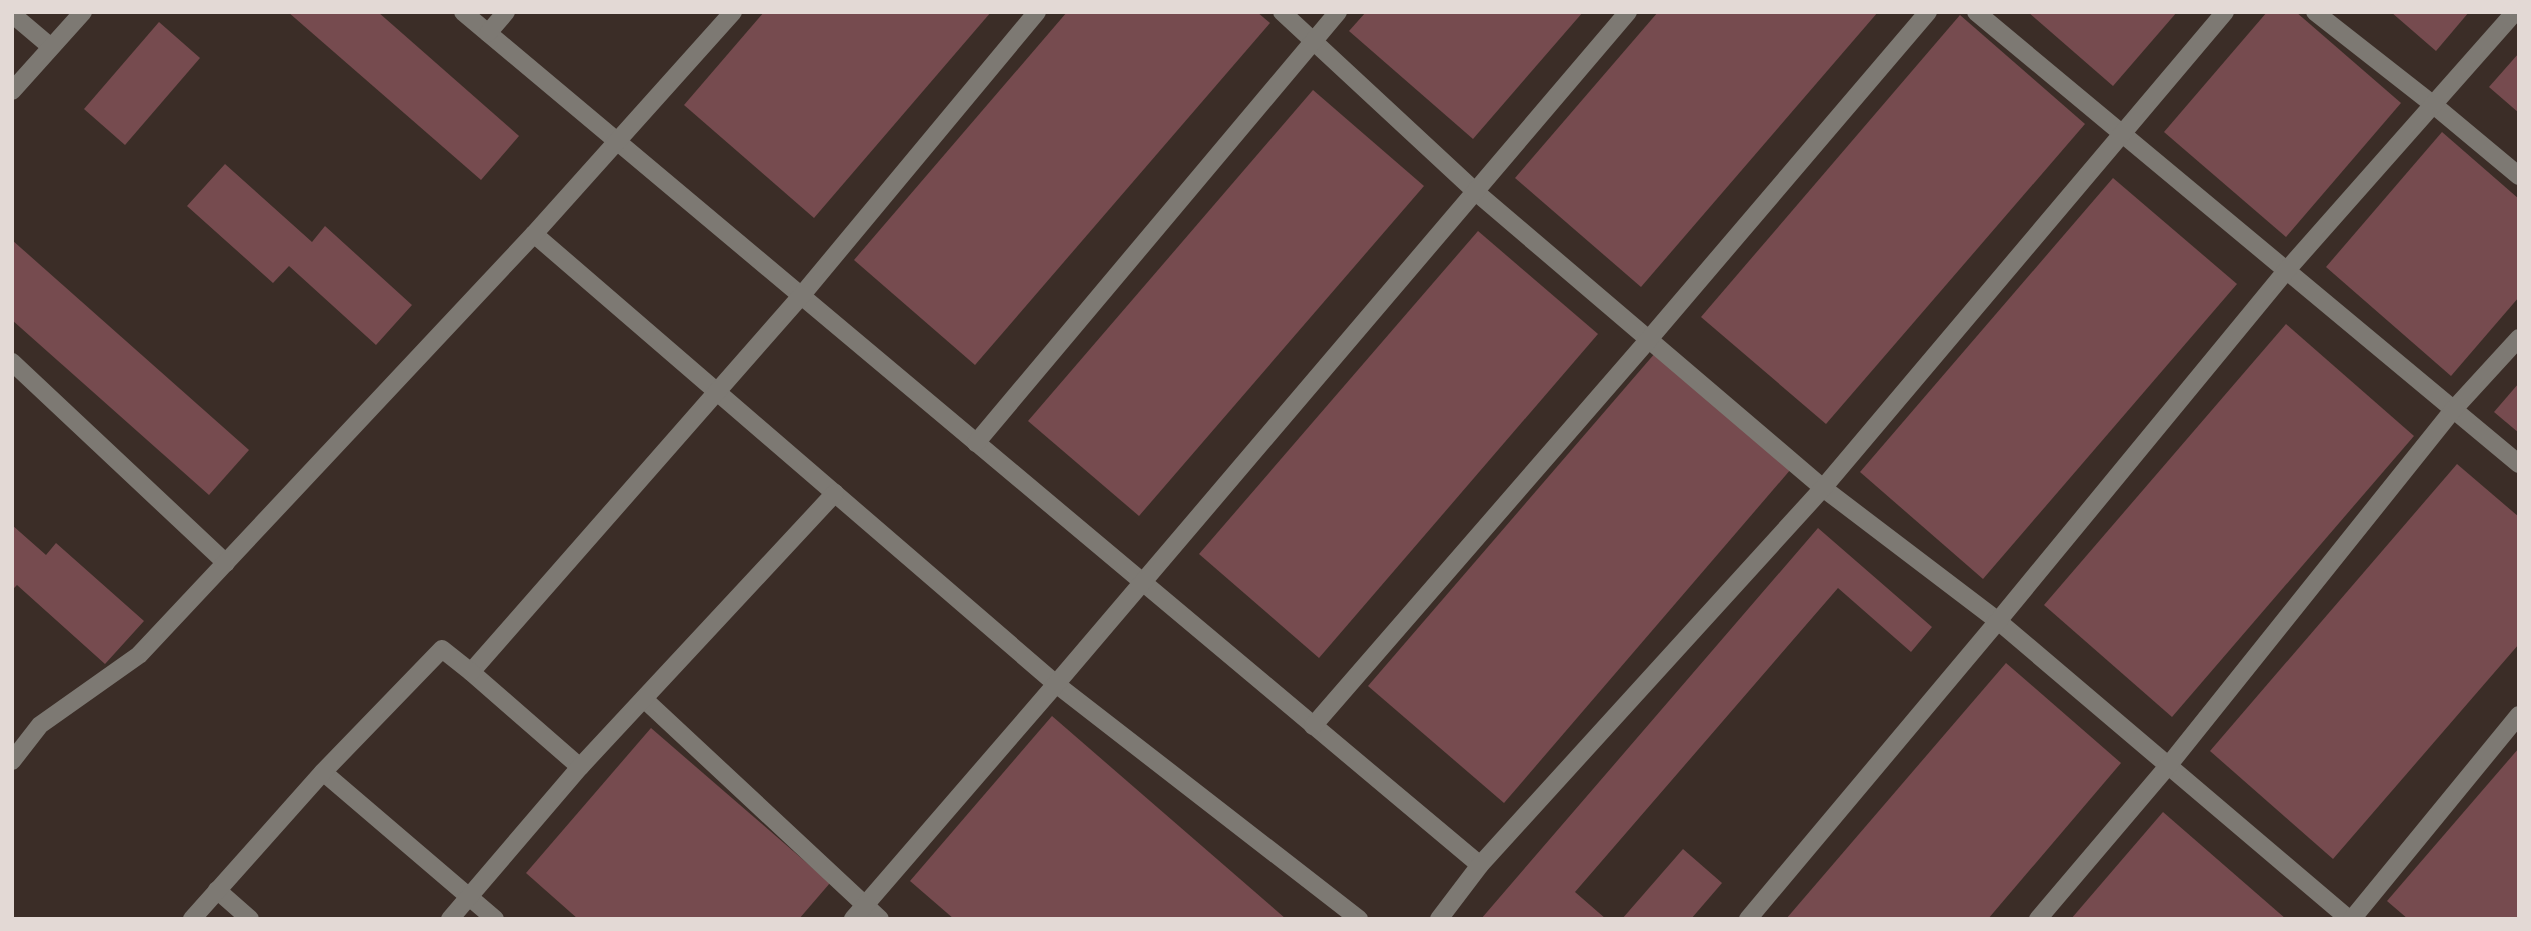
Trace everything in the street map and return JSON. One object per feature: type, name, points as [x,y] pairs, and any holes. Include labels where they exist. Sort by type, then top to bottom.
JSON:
[{"type":"street","points":[[12,91],[83,12]]},
{"type":"street","points":[[463,12],[1480,865]]},
{"type":"street","points":[[488,33],[506,12]]},
{"type":"street","points":[[12,761],[40,725],[139,655],[534,234],[733,12]]},
{"type":"street","points":[[471,672],[801,296],[1037,12]]},
{"type":"street","points":[[1282,12],[1477,193],[1824,488],[1998,621],[2351,919],[2519,715]]},
{"type":"street","points":[[976,443],[1338,12]]},
{"type":"street","points":[[859,912],[1477,193],[1628,12]]},
{"type":"street","points":[[1313,726],[1650,338],[1928,12]]},
{"type":"street","points":[[1976,12],[2519,464]]},
{"type":"street","points":[[1439,919],[1480,865],[1824,488],[2225,12]]},
{"type":"street","points":[[2315,12],[2519,176]]},
{"type":"street","points":[[1748,919],[2286,271],[2435,106],[2515,12]]},
{"type":"street","points":[[12,14],[51,47]]},
{"type":"street","points":[[534,234],[1056,684],[1359,919]]},
{"type":"street","points":[[2038,919],[2168,766],[2454,410],[2519,338]]},
{"type":"street","points":[[12,362],[226,563]]},
{"type":"street","points":[[450,919],[580,766],[835,493]]},
{"type":"street","points":[[192,919],[323,772],[442,649],[580,766]]},
{"type":"street","points":[[644,699],[859,912],[880,919]]},
{"type":"street","points":[[323,772],[495,919]]},
{"type":"street","points":[[217,890],[250,919]]},
{"type":"building","points":[[288,12],[378,12],[519,136],[481,180]]},
{"type":"building","points":[[764,12],[991,12],[814,218],[684,105]]},
{"type":"building","points":[[1067,12],[1257,12],[1270,23],[975,365],[854,260]]},
{"type":"building","points":[[1366,12],[1583,12],[1473,139],[1349,31]]},
{"type":"building","points":[[1658,12],[1878,12],[1641,287],[1515,178]]},
{"type":"building","points":[[2028,12],[2177,12],[2113,86]]},
{"type":"building","points":[[2267,12],[2296,12],[2401,103],[2286,237],[2164,132]]},
{"type":"building","points":[[2391,12],[2469,12],[2436,51]]},
{"type":"building","points":[[1960,15],[2085,124],[1826,424],[1701,317]]},
{"type":"building","points":[[159,22],[200,58],[125,145],[84,109]]},
{"type":"building","points":[[2519,53],[2519,113],[2489,87]]},
{"type":"building","points":[[1313,90],[1424,186],[1139,516],[1028,421]]},
{"type":"building","points":[[2442,132],[2519,199],[2519,297],[2451,376],[2326,267]]},
{"type":"building","points":[[225,164],[312,242],[325,226],[412,305],[376,345],[289,266],[273,283],[187,206]]},
{"type":"building","points":[[2113,178],[2237,284],[1983,579],[1860,472]]},
{"type":"building","points":[[1478,231],[1598,334],[1319,658],[1199,554]]},
{"type":"building","points":[[12,240],[249,450],[209,495],[12,320]]},
{"type":"building","points":[[2286,324],[2414,436],[2172,717],[2044,605]]},
{"type":"building","points":[[1656,352],[1791,469],[1504,803],[1368,686]]},
{"type":"building","points":[[2519,383],[2519,433],[2494,412]]},
{"type":"building","points":[[2457,464],[2519,517],[2519,644],[2333,859],[2210,751]]},
{"type":"building","points":[[12,525],[46,555],[56,543],[144,621],[105,664],[17,585],[12,590]]},
{"type":"building","points":[[1818,528],[1932,627],[1911,652],[1838,588],[1575,892],[1606,919],[1481,919]]},
{"type":"building","points":[[2006,663],[2121,763],[1988,919],[1786,919]]},
{"type":"building","points":[[1052,716],[1286,919],[954,919],[910,881]]},
{"type":"building","points":[[651,728],[830,883],[799,919],[578,919],[526,873]]},
{"type":"building","points":[[2519,748],[2519,919],[2408,919],[2387,901]]},
{"type":"building","points":[[2163,812],[2286,919],[2071,919]]},
{"type":"building","points":[[1683,849],[1722,883],[1691,919],[1622,919]]}]
